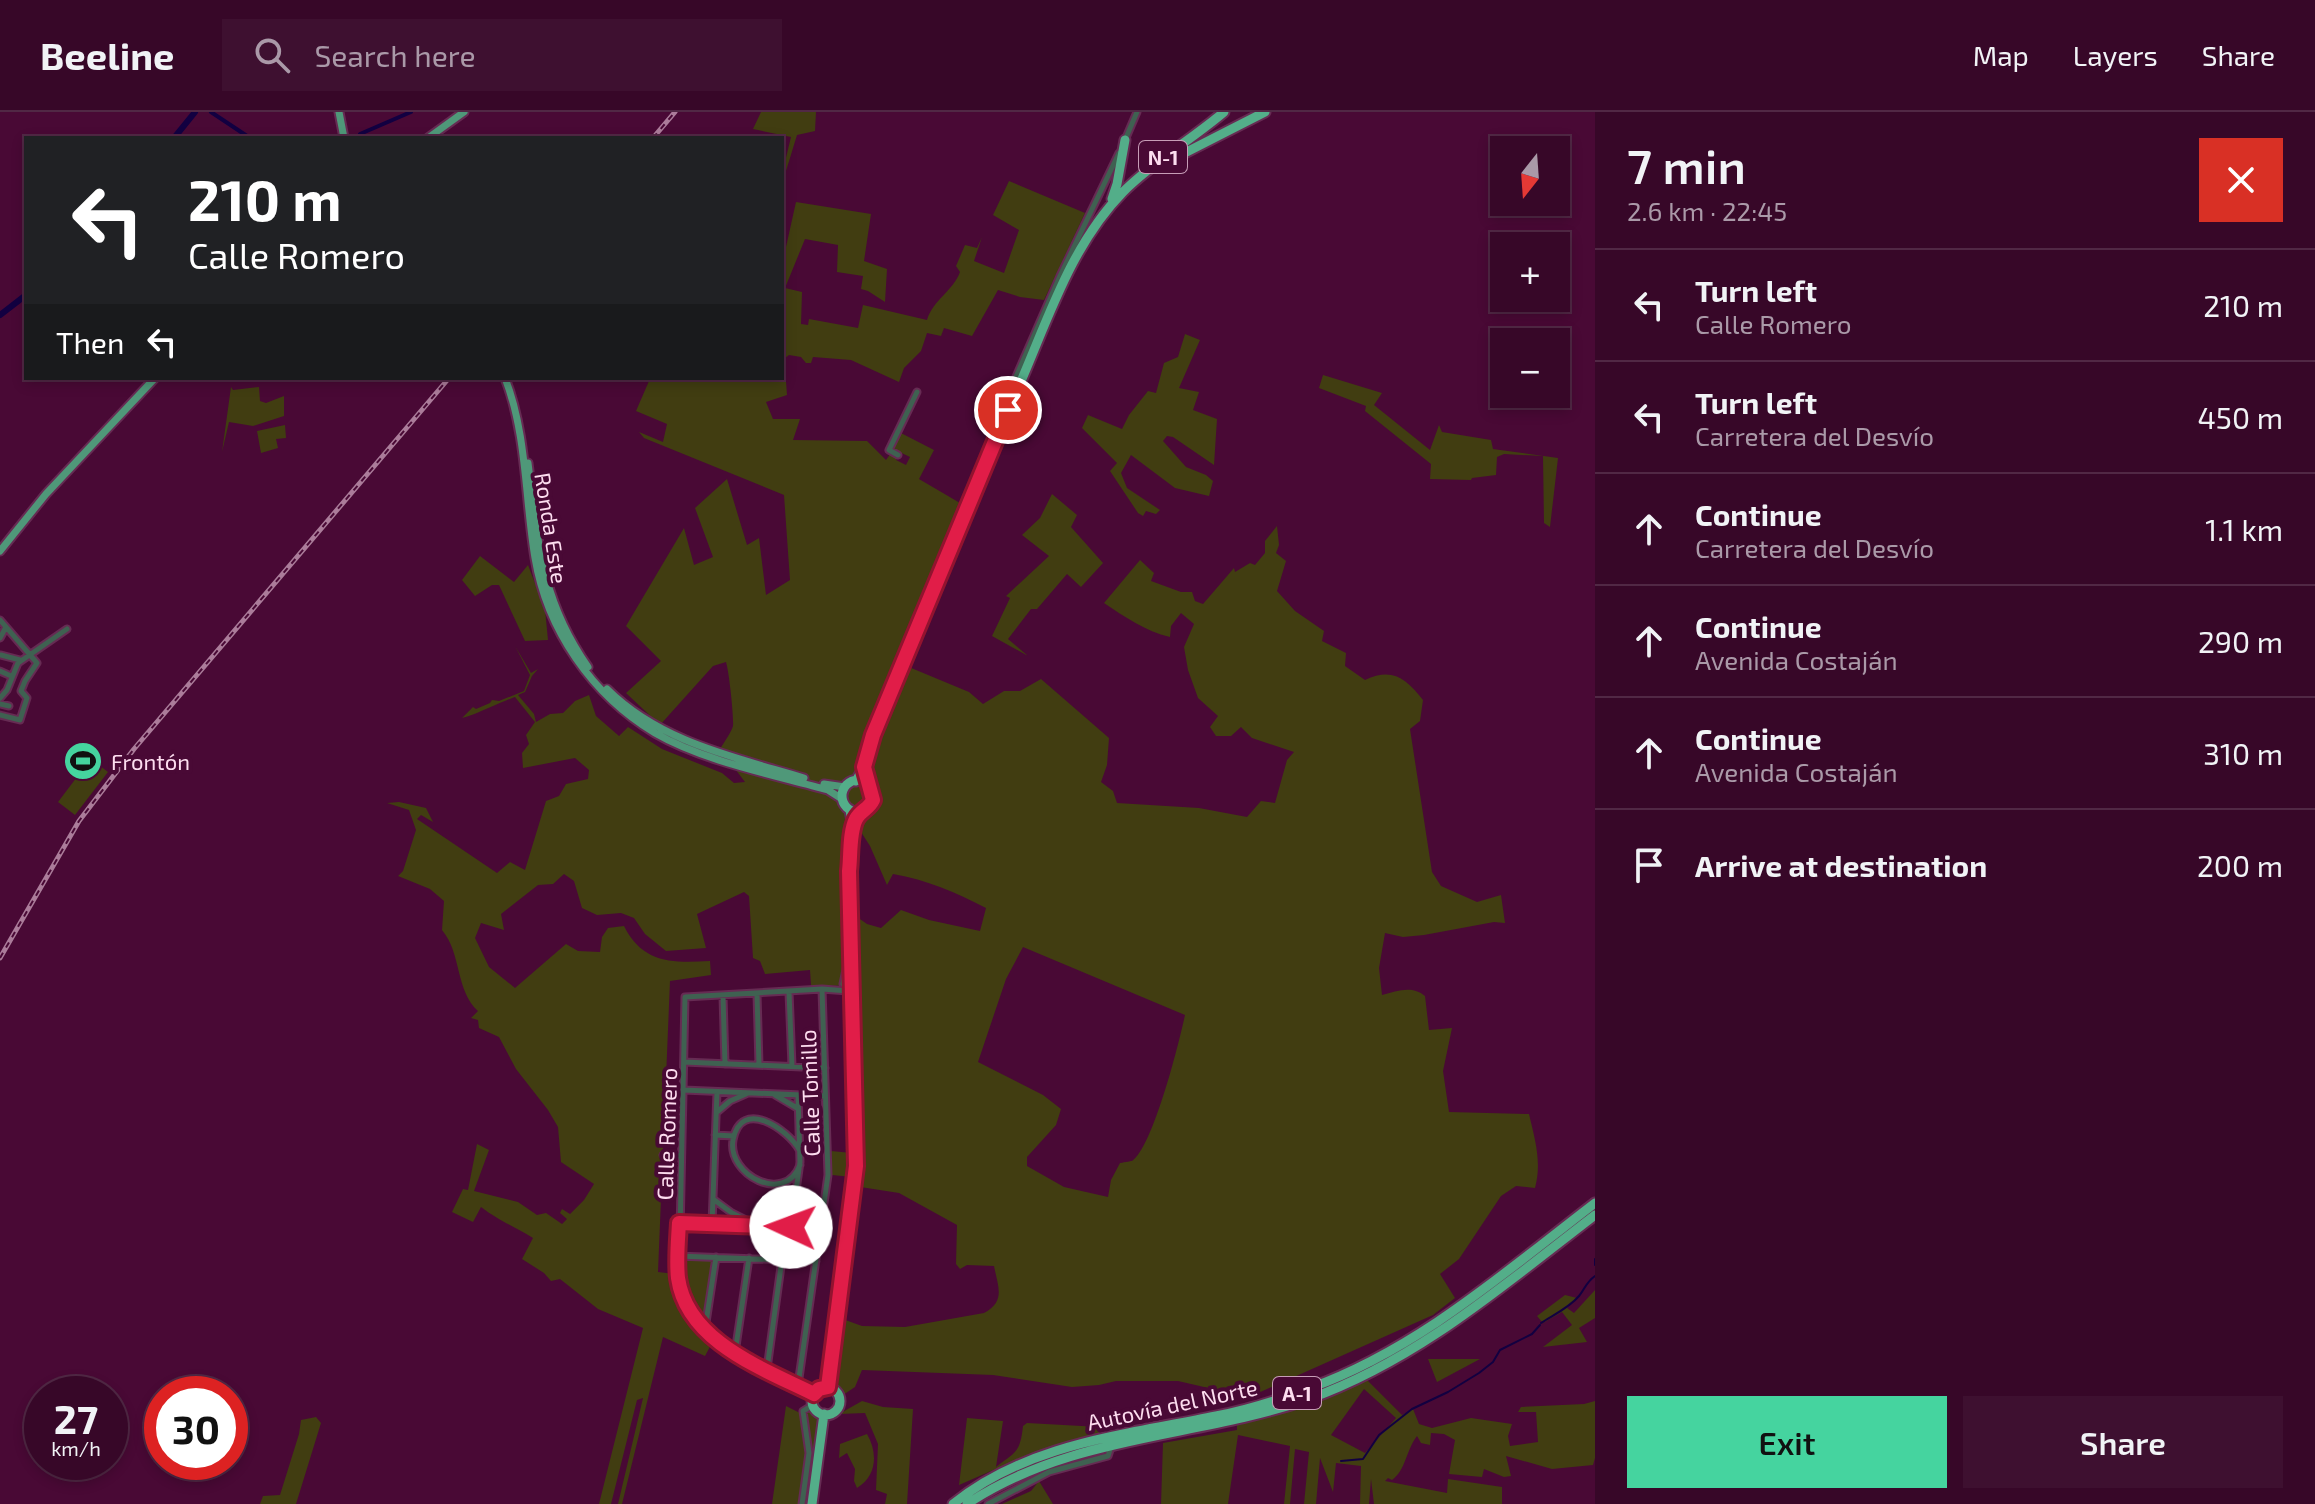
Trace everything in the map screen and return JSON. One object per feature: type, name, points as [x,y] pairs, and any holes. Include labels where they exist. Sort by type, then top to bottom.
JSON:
[{"type":"highway","name":"N-1","points":[[1106,211],[1146,171],[1224,112]]},
{"type":"highway","name":"N-1","points":[[1106,211],[1160,166],[1265,112]]},
{"type":"highway","points":[[828,1387],[855,1175],[849,871],[853,827],[850,810],[842,799],[845,787],[856,781],[864,767],[899,669],[1008,410],[1003,403],[1011,395],[1076,250],[1106,211],[1117,184],[1125,140]]},
{"type":"highway","points":[[853,827],[861,812],[869,808],[873,800],[864,767]]},
{"type":"highway","points":[[856,781],[867,784]]},
{"type":"highway","points":[[850,810],[861,812]]},
{"type":"highway","name":"Autovía del Norte","points":[[961,1502],[1016,1467],[1075,1444],[1237,1411],[1347,1373],[1432,1326],[1595,1203]]},
{"type":"highway","name":"Autovía del Norte","points":[[961,1502],[1077,1453],[1243,1419],[1311,1398],[1350,1381],[1397,1358],[1447,1327],[1595,1215]]},
{"type":"highway","points":[[828,1387],[838,1394],[839,1405],[832,1413],[824,1414],[813,1405],[814,1394],[828,1387]]},
{"type":"highway","points":[[813,1504],[824,1414]]},
{"type":"highway","points":[[946,1504],[961,1502]]},
{"type":"main road","points":[[342,112],[346,136]]},
{"type":"main road","points":[[431,136],[464,112]]},
{"type":"main road","points":[[0,551],[24,520],[153,380]]},
{"type":"main road","name":"Ronda Este","points":[[508,380],[520,412],[548,592],[563,627],[591,671],[611,694],[634,712],[687,742],[829,786],[845,787]]},
{"type":"main road","name":"Ronda Este","points":[[508,380],[516,413],[535,560],[544,595],[559,630],[588,675],[610,699],[656,733],[697,751],[828,790],[842,799]]},
{"type":"street","points":[[1076,250],[1137,112]]},
{"type":"street","points":[[898,455],[889,450],[917,392]]},
{"type":"street","points":[[0,620],[37,663],[21,691],[27,697]]},
{"type":"street","points":[[0,638],[6,627]]},
{"type":"street","points":[[9,706],[0,701],[21,660],[67,629]]},
{"type":"street","points":[[0,646],[0,656],[21,660]]},
{"type":"street","points":[[0,671],[11,676]]},
{"type":"street","points":[[7,690],[27,697]]},
{"type":"street","points":[[0,715],[20,720],[27,697]]},
{"type":"street","points":[[725,1064],[723,996],[822,989],[850,991]]},
{"type":"street","name":"Calle Tomillo","points":[[798,1385],[828,1175],[822,989]]},
{"type":"street","points":[[789,992],[792,1066]]},
{"type":"street","points":[[757,994],[759,1065]]},
{"type":"street","name":"Calle Romero","points":[[723,996],[685,997],[677,1256],[679,1281],[688,1309],[705,1330],[735,1353],[814,1394]]},
{"type":"street","points":[[684,1062],[825,1068]]},
{"type":"street","points":[[684,1090],[825,1096]]},
{"type":"street","points":[[712,1224],[717,1092]]},
{"type":"street","points":[[716,1113],[730,1101],[751,1093]]},
{"type":"street","points":[[769,1093],[798,1108]]},
{"type":"street","points":[[791,1227],[800,1165],[798,1095]]},
{"type":"street","points":[[800,1151],[787,1133],[767,1121],[744,1123],[734,1136],[733,1150],[738,1162],[760,1181],[773,1185],[783,1183],[795,1175],[800,1165]]},
{"type":"street","points":[[715,1135],[734,1136]]},
{"type":"street","points":[[663,1155],[681,1156]]},
{"type":"street","points":[[713,1199],[732,1213],[759,1226]]},
{"type":"street","points":[[679,1223],[821,1228]]},
{"type":"street","points":[[677,1256],[816,1261]]},
{"type":"street","points":[[705,1330],[716,1257]]},
{"type":"street","points":[[735,1353],[749,1258]]},
{"type":"street","points":[[767,1369],[782,1259]]},
{"type":"street","points":[[802,1504],[809,1453],[803,1411],[813,1405]]},
{"type":"street","points":[[988,1504],[1049,1472],[1108,1456],[1110,1450]]},
{"type":"shaded area","points":[[761,112],[816,112],[815,131],[797,135],[786,171],[784,166],[791,137],[753,129]]},
{"type":"shaded area","points":[[1009,181],[1085,213],[1044,300],[998,290],[972,336],[944,328],[941,336],[927,333],[921,351],[904,368],[899,382],[851,360],[813,357],[811,363],[806,363],[801,357],[789,355],[785,358],[784,256],[796,202],[871,214],[864,261],[887,269],[885,302],[861,289],[863,276],[837,272],[838,245],[805,239],[785,288],[802,292],[801,324],[808,325],[809,319],[858,328],[863,305],[927,320],[957,279],[960,272],[956,266],[965,245],[977,248],[982,237],[974,261],[1004,273],[1019,230],[993,215]]},
{"type":"shaded area","points":[[1185,334],[1200,340],[1179,388],[1199,392],[1193,410],[1217,419],[1214,465],[1173,437],[1167,436],[1163,441],[1186,467],[1213,481],[1209,496],[1175,488],[1131,455],[1121,473],[1127,488],[1160,510],[1156,514],[1146,511],[1143,516],[1110,471],[1117,463],[1082,428],[1088,415],[1122,429],[1148,391],[1156,393],[1164,363],[1178,357]]},
{"type":"shaded area","points":[[785,368],[787,395],[766,402],[773,419],[800,419],[793,440],[867,441],[886,460],[891,453],[906,465],[910,457],[891,448],[899,432],[934,450],[919,479],[960,503],[880,718],[904,665],[969,692],[983,704],[1004,691],[1020,691],[1041,679],[1109,738],[1107,765],[1101,782],[1113,791],[1117,803],[1199,808],[1247,817],[1261,801],[1275,803],[1287,760],[1294,752],[1252,738],[1241,727],[1231,736],[1216,736],[1210,727],[1218,716],[1198,698],[1188,670],[1184,647],[1194,624],[1181,613],[1171,626],[1170,637],[1144,627],[1104,603],[1140,560],[1154,573],[1151,581],[1181,592],[1192,592],[1195,601],[1203,604],[1234,568],[1235,572],[1250,563],[1255,565],[1265,553],[1265,541],[1277,526],[1279,545],[1276,553],[1286,561],[1277,591],[1295,611],[1324,631],[1322,641],[1346,653],[1345,666],[1365,680],[1383,675],[1398,677],[1423,700],[1420,721],[1410,729],[1432,872],[1441,886],[1477,902],[1501,895],[1505,923],[1494,922],[1403,937],[1385,933],[1379,968],[1382,995],[1404,990],[1420,993],[1425,996],[1429,1030],[1452,1028],[1443,1071],[1449,1112],[1529,1114],[1537,1151],[1535,1188],[1516,1186],[1501,1196],[1459,1259],[1440,1274],[1455,1298],[1433,1315],[1256,1394],[1230,1393],[1178,1381],[1116,1381],[1072,1387],[993,1375],[862,1370],[855,1387],[843,1395],[832,1379],[837,1317],[862,1326],[905,1327],[984,1313],[995,1304],[999,1293],[994,1266],[967,1265],[960,1269],[956,1264],[957,1225],[899,1193],[854,1186],[848,986],[811,985],[810,970],[765,974],[760,961],[753,958],[749,896],[744,892],[697,914],[706,948],[666,951],[645,934],[634,918],[621,913],[597,915],[582,908],[574,881],[564,874],[553,884],[538,885],[501,914],[504,930],[481,923],[475,938],[489,967],[515,988],[566,944],[578,951],[600,952],[602,937],[608,928],[624,926],[640,948],[650,954],[672,961],[710,961],[711,975],[670,981],[658,1272],[675,1274],[687,1312],[712,1343],[705,1356],[663,1337],[622,1504],[618,1504],[643,1398],[637,1400],[611,1504],[599,1504],[643,1328],[598,1309],[560,1279],[551,1281],[522,1259],[533,1238],[481,1207],[473,1222],[452,1212],[463,1189],[468,1190],[477,1144],[489,1150],[474,1191],[518,1202],[537,1215],[546,1213],[562,1224],[567,1219],[560,1213],[562,1209],[570,1214],[594,1184],[561,1162],[558,1127],[548,1110],[516,1069],[499,1037],[479,1028],[478,1020],[471,1018],[478,1011],[465,993],[453,950],[442,930],[444,901],[430,889],[398,876],[403,871],[416,830],[409,810],[387,803],[399,802],[426,808],[433,822],[421,815],[417,819],[497,873],[510,862],[525,870],[546,801],[559,796],[566,784],[588,779],[589,770],[575,758],[523,768],[522,753],[529,744],[526,735],[535,722],[515,697],[462,718],[473,707],[476,709],[492,700],[499,701],[524,691],[530,675],[515,646],[531,673],[538,669],[525,692],[518,695],[534,714],[536,722],[550,714],[563,713],[575,701],[589,695],[596,716],[619,736],[628,727],[662,749],[722,773],[734,783],[745,782],[720,749],[733,726],[726,662],[713,666],[660,725],[626,693],[661,661],[626,626],[684,528],[694,565],[713,557],[695,508],[727,479],[747,545],[759,538],[766,595],[790,580],[784,495],[644,438],[639,432],[663,442],[667,424],[636,411],[649,381],[646,380],[784,380]],"holes":[[[861,832],[887,885],[893,874],[929,883],[986,908],[980,931],[929,920],[901,910],[881,928],[857,917],[858,841]],[[1023,947],[1185,1015],[1164,1093],[1148,1136],[1132,1161],[1120,1163],[1111,1180],[1108,1197],[1064,1187],[1027,1166],[1027,1157],[1056,1125],[1061,1109],[1043,1095],[978,1062],[1006,979]]]},
{"type":"shaded area","points":[[1323,375],[1382,393],[1374,405],[1430,450],[1439,425],[1442,432],[1491,440],[1493,449],[1558,458],[1550,527],[1544,523],[1543,456],[1504,454],[1497,457],[1496,475],[1471,480],[1430,479],[1431,464],[1365,411],[1366,406],[1319,388]]},
{"type":"shaded area","points":[[231,387],[233,390],[259,387],[260,401],[266,403],[284,396],[284,416],[253,426],[229,422],[222,452]]},
{"type":"shaded area","points":[[285,425],[286,438],[276,439],[278,448],[261,453],[257,431]]},
{"type":"shaded area","points":[[1052,494],[1077,515],[1071,527],[1103,563],[1081,587],[1067,574],[1037,609],[1031,609],[1008,639],[1028,656],[992,636],[1010,598],[1006,596],[1049,556],[1022,535],[1040,518]]},
{"type":"shaded area","points":[[480,556],[514,582],[528,565],[545,609],[548,640],[525,641],[499,585],[492,585],[475,596],[462,580]]},
{"type":"shaded area","points":[[87,749],[94,755],[91,759],[108,772],[75,815],[58,802],[83,769],[76,763]]},
{"type":"shaded area","points":[[831,1151],[852,1153],[852,1177],[832,1175]]},
{"type":"shaded area","points":[[681,1258],[714,1260],[704,1325],[686,1292]]},
{"type":"shaded area","points":[[1595,1290],[1595,1318],[1579,1328],[1587,1342],[1543,1347],[1572,1325],[1562,1312],[1543,1323],[1537,1316],[1565,1295],[1577,1298],[1567,1308],[1574,1313]]},
{"type":"shaded area","points":[[1428,1359],[1480,1359],[1437,1382]]},
{"type":"shaded area","points":[[1366,1379],[1402,1415],[1413,1409],[1419,1424],[1432,1428],[1471,1418],[1512,1424],[1508,1436],[1510,1446],[1538,1442],[1536,1412],[1518,1412],[1521,1407],[1595,1401],[1595,1458],[1593,1465],[1552,1469],[1506,1456],[1511,1476],[1504,1477],[1484,1469],[1482,1477],[1449,1474],[1455,1440],[1444,1434],[1431,1433],[1430,1445],[1421,1443],[1417,1436],[1397,1476],[1385,1481],[1447,1493],[1448,1479],[1502,1487],[1502,1504],[1374,1504],[1371,1479],[1369,1504],[1360,1504],[1361,1466],[1336,1463],[1333,1492],[1320,1458],[1316,1504],[1304,1504],[1309,1452],[1295,1449],[1290,1504],[1284,1504],[1290,1446],[1238,1435],[1228,1504],[1161,1504],[1163,1443],[1237,1430],[1237,1424],[1311,1403]],"holes":[[[1364,1389],[1396,1418],[1365,1453],[1331,1435]]]},
{"type":"shaded area","points":[[862,1401],[883,1407],[913,1409],[907,1504],[885,1504],[887,1494],[876,1490],[878,1444],[865,1413],[839,1414]]},
{"type":"shaded area","points":[[786,1406],[800,1413],[812,1410],[819,1421],[808,1504],[772,1504]]},
{"type":"shaded area","points":[[316,1417],[321,1423],[296,1504],[260,1504],[263,1496],[280,1495],[301,1420]]},
{"type":"shaded area","points":[[967,1418],[1003,1421],[996,1467],[1016,1451],[1023,1426],[1027,1423],[1100,1427],[1102,1432],[1032,1453],[959,1485]]},
{"type":"shaded area","points":[[867,1434],[873,1449],[874,1464],[869,1477],[857,1488],[855,1469],[847,1453],[839,1458],[840,1444]]},
{"type":"shaded area","points":[[1039,1481],[1053,1504],[1002,1504],[1031,1491]]},
{"type":"waterway","points":[[176,136],[195,112]]},
{"type":"waterway","points":[[211,112],[247,136]]},
{"type":"waterway","points":[[360,134],[411,112]]},
{"type":"waterway","points":[[0,315],[24,297]]},
{"type":"waterway","points":[[1595,1259],[1595,1265]]},
{"type":"waterway","points":[[1541,1323],[1566,1308],[1595,1276]]},
{"type":"waterway","points":[[1341,1461],[1363,1459],[1379,1435],[1412,1409],[1479,1373],[1493,1362],[1500,1350],[1532,1334],[1540,1325]]},
{"type":"railway","points":[[655,136],[675,112]]},
{"type":"railway","points":[[0,958],[79,821],[134,749],[447,380]]},
{"type":"place","name":"Frontón","points":[[83,761]]},
{"type":"route","points":[[791,1227],[679,1223],[679,1281],[688,1309],[718,1342],[814,1394],[828,1387],[856,1166],[849,871],[853,827],[861,812],[869,808],[874,795],[867,784],[864,767],[893,683],[1008,410]]}]
